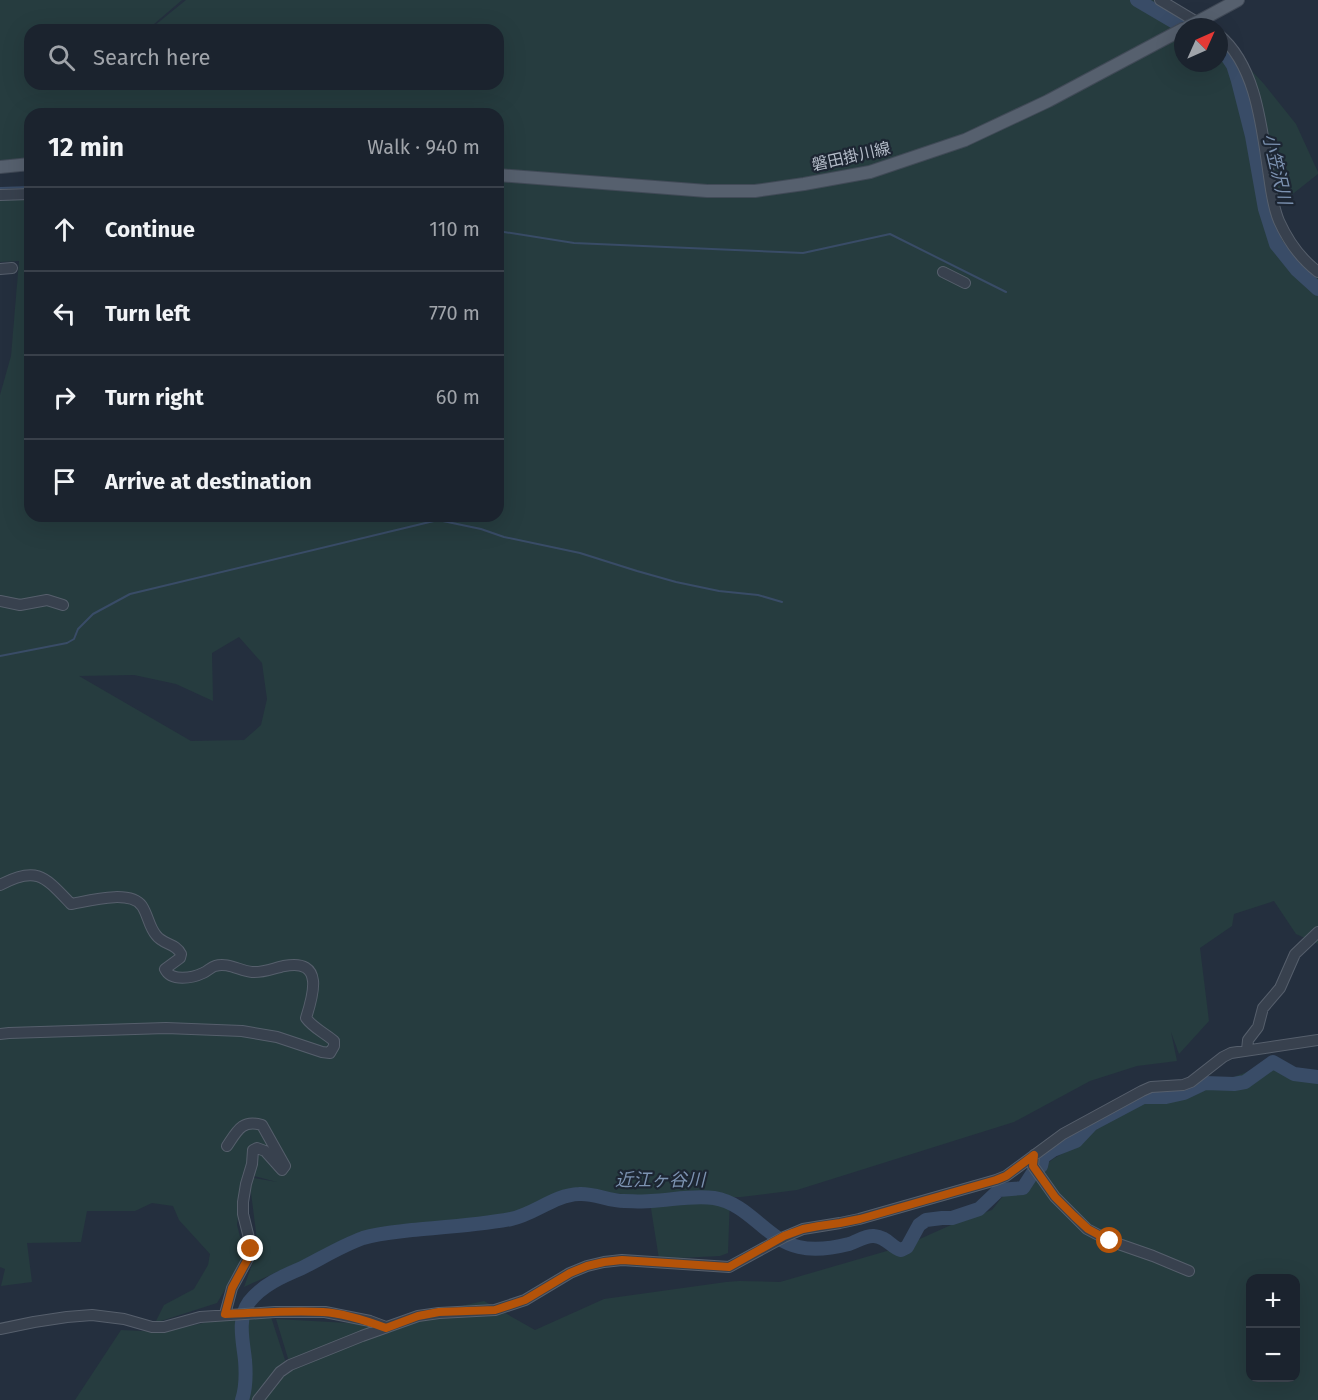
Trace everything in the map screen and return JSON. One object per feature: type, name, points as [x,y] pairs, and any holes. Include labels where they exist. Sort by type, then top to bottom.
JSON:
[{"type":"main road","points":[[1211,18],[1238,0]]},
{"type":"main road","name":"磐田掛川線","points":[[504,175],[707,191],[755,191],[870,172],[965,140],[1048,101],[1174,34]]},
{"type":"main road","points":[[0,166],[24,164]]},
{"type":"street","points":[[1160,0],[1194,18]]},
{"type":"street","points":[[1228,46],[1244,66],[1260,118],[1273,199],[1279,220],[1294,247],[1318,272]]},
{"type":"street","points":[[0,195],[24,194]]},
{"type":"street","points":[[943,272],[965,283]]},
{"type":"street","points":[[0,601],[20,605],[47,600],[63,605]]},
{"type":"street","points":[[0,885],[17,876],[36,875],[48,881],[71,904],[100,898],[137,900],[155,934],[160,940],[175,946],[181,954],[180,958],[165,969],[172,977],[196,976],[216,966],[232,966],[250,972],[262,972],[288,965],[301,966],[312,975],[314,983],[306,1018],[308,1022],[326,1033],[334,1041],[334,1046],[330,1053],[322,1052],[277,1037],[231,1030],[154,1029],[0,1034]]},
{"type":"street","points":[[1246,1050],[1248,1040],[1258,1028],[1263,1008],[1280,988],[1295,954],[1318,932]]},
{"type":"street","points":[[258,1400],[280,1372],[290,1365],[418,1316],[439,1312],[495,1310],[525,1300],[570,1273],[604,1262],[622,1260],[729,1267],[779,1239],[803,1229],[860,1219],[996,1180],[1006,1176],[1071,1129],[1142,1091],[1191,1082],[1231,1053],[1318,1040]]},
{"type":"street","points":[[225,1314],[232,1288],[251,1253],[243,1214],[243,1202],[254,1150],[257,1148],[265,1151],[282,1170],[285,1166],[262,1125],[253,1122],[245,1124],[227,1146]]},
{"type":"street","points":[[1034,1155],[1033,1166],[1055,1197],[1088,1229],[1110,1241],[1188,1271]]},
{"type":"street","points":[[0,1329],[56,1318],[92,1315],[164,1328],[200,1317],[275,1312],[324,1312],[370,1322],[386,1328]]},
{"type":"green space","points":[[0,0],[182,0],[154,24],[24,24],[24,90],[504,90],[504,24],[156,24],[186,0],[1153,0],[1182,18],[1174,18],[1174,72],[1228,72],[1228,45],[1264,84],[1296,124],[1318,172],[1280,204],[1270,224],[1305,261],[1318,271],[1318,944],[1296,934],[1274,901],[1234,914],[1232,926],[1200,948],[1209,1021],[1179,1054],[1171,1032],[1177,1061],[1137,1066],[1090,1081],[1014,1122],[797,1190],[730,1197],[728,1253],[720,1256],[659,1259],[649,1196],[570,1190],[521,1213],[498,1218],[398,1225],[299,1262],[244,1287],[258,1248],[249,1177],[277,1182],[243,1173],[237,1225],[245,1256],[217,1303],[155,1323],[164,1305],[194,1289],[208,1265],[210,1254],[179,1220],[173,1206],[152,1203],[135,1211],[87,1211],[81,1242],[27,1243],[32,1282],[1,1286],[5,1269],[0,1267],[0,395],[11,356],[19,261],[0,262],[0,197],[21,194],[24,185],[24,522],[504,522],[504,108],[24,108],[24,162],[0,165]],"holes":[[[239,637],[262,663],[267,699],[261,725],[244,740],[191,741],[79,676],[134,675],[176,684],[213,701],[212,653]]]},
{"type":"green space","points":[[1273,1062],[1313,1081],[1318,1079],[1318,1400],[265,1400],[290,1365],[276,1319],[384,1325],[388,1322],[484,1301],[535,1330],[604,1299],[726,1282],[780,1282],[904,1246],[960,1221],[992,1210],[1003,1196],[1040,1176],[1037,1172],[1053,1159],[1086,1140],[1098,1125],[1140,1104],[1170,1101]]},
{"type":"green space","points":[[229,1317],[271,1317],[286,1363],[253,1400],[75,1400],[121,1330],[164,1332]]},
{"type":"waterway","name":"小笠沢川","points":[[1137,0],[1174,22]]},
{"type":"waterway","name":"小笠沢川","points":[[1228,58],[1238,81],[1252,136],[1265,209],[1276,244],[1297,270],[1318,289]]},
{"type":"waterway","points":[[0,188],[24,187]]},
{"type":"waterway","points":[[504,232],[574,243],[803,253],[890,234],[1006,292]]},
{"type":"waterway","points":[[0,656],[67,643],[74,639],[78,629],[93,614],[130,594],[430,522]]},
{"type":"waterway","points":[[448,522],[580,553],[676,582],[719,591],[758,595],[782,602]]},
{"type":"waterway","name":"近江ヶ谷川","points":[[242,1400],[246,1375],[242,1323],[249,1302],[273,1282],[363,1238],[511,1219],[561,1198],[585,1194],[624,1201],[714,1198],[738,1207],[777,1237],[799,1247],[831,1248],[874,1236],[882,1238],[901,1250],[907,1247],[919,1225],[926,1220],[952,1218],[979,1209],[999,1190],[1023,1188],[1034,1171],[1041,1166],[1043,1157],[1053,1150],[1076,1141],[1092,1124],[1143,1097],[1166,1097],[1184,1093],[1205,1083],[1245,1082],[1273,1062],[1294,1074],[1318,1077]]},
{"type":"route","points":[[251,1249],[232,1288],[225,1314],[324,1312],[370,1322],[386,1328],[418,1316],[439,1312],[495,1310],[525,1300],[570,1273],[604,1262],[622,1260],[729,1267],[784,1236],[803,1229],[860,1219],[996,1180],[1006,1176],[1034,1155],[1033,1166],[1055,1197],[1088,1229],[1110,1241]]}]
